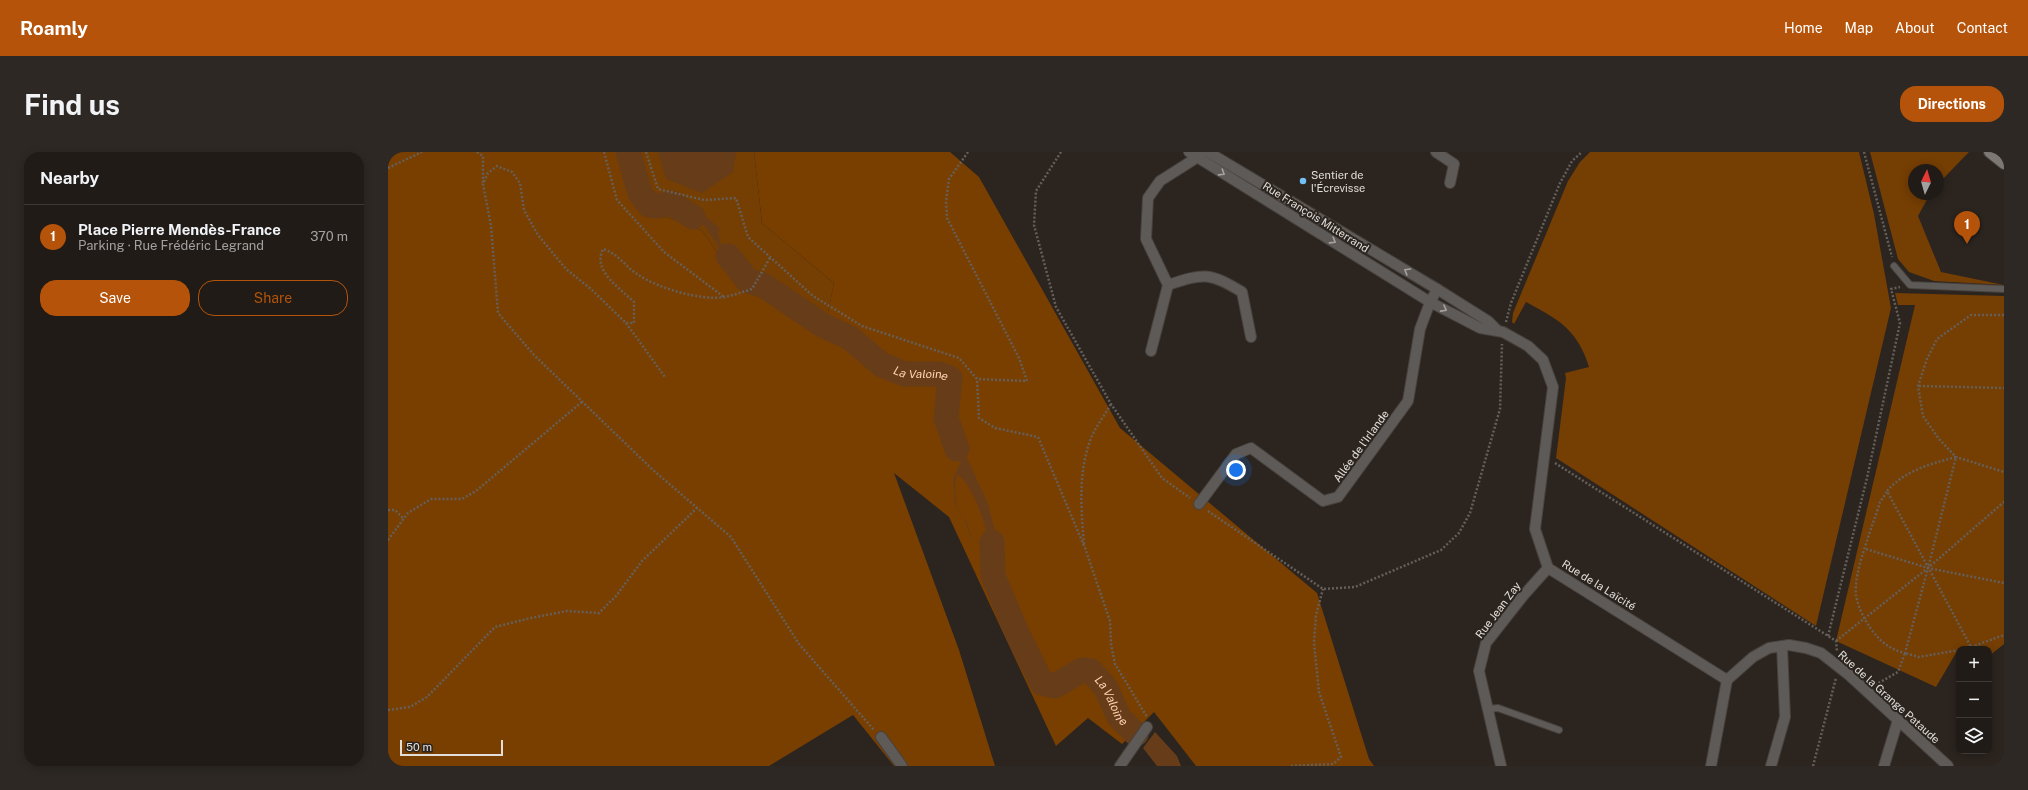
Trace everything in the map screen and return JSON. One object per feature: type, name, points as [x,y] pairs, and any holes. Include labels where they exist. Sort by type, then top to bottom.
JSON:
[{"type":"main road","points":[[1990,152],[2004,164]]},
{"type":"street","points":[[1436,152],[1454,164],[1450,183]]},
{"type":"street","points":[[1151,351],[1168,285],[1146,239],[1148,198],[1160,181],[1200,153]]},
{"type":"street","name":"Rue François Mitterrand","points":[[1200,153],[1437,289],[1488,321],[1500,332]]},
{"type":"street","name":"Rue François Mitterrand","points":[[1200,153],[1430,302],[1480,328],[1500,332]]},
{"type":"street","points":[[1168,285],[1195,276],[1219,278],[1242,292],[1251,337]]},
{"type":"street","points":[[1430,302],[1437,289]]},
{"type":"street","name":"Allée de l'Irlande","points":[[1199,504],[1236,454],[1250,448],[1323,501],[1338,497],[1408,401],[1420,329],[1430,302]]},
{"type":"street","name":"Rue de la Laïcité","points":[[1500,332],[1528,346],[1543,360],[1551,381],[1552,387],[1535,529],[1548,568],[1727,680]]},
{"type":"street","name":"Rue Jean Zay","points":[[1501,766],[1479,671],[1486,643],[1523,596],[1548,568]]},
{"type":"street","points":[[1771,766],[1785,717],[1782,646]]},
{"type":"street","name":"Rue de la Grange Pataude","points":[[1727,680],[1753,657],[1769,648],[1782,646],[1806,648],[1821,653],[1866,691],[1948,766]]},
{"type":"street","points":[[1711,766],[1727,680]]},
{"type":"street","points":[[1884,766],[1898,720]]},
{"type":"street","points":[[1120,766],[1147,727]]},
{"type":"street","points":[[881,737],[902,766]]},
{"type":"lane","points":[[1894,266],[1910,285],[2004,289]]},
{"type":"lane","points":[[1488,709],[1498,708],[1559,730]]},
{"type":"path","points":[[388,168],[422,152]]},
{"type":"path","points":[[477,152],[483,156],[483,184],[491,226],[498,313],[534,355],[653,470],[731,537],[799,644],[881,737]]},
{"type":"path","points":[[604,152],[617,200],[664,252],[724,297]]},
{"type":"path","points":[[646,152],[658,189],[704,200],[736,198],[748,237],[813,296],[862,326],[959,358],[977,379],[979,418],[995,428],[1038,437],[1084,548],[1110,620],[1111,644],[1115,664],[1145,713],[1148,719],[1147,727]]},
{"type":"path","points":[[968,152],[949,179],[946,202],[947,218],[1019,358],[1027,381],[977,379]]},
{"type":"path","points":[[1061,152],[1036,191],[1034,225],[1056,307],[1111,404],[1091,438],[1084,465],[1080,501],[1084,548]]},
{"type":"path","points":[[1291,766],[1333,764],[1341,757],[1319,692],[1314,643],[1316,615],[1323,589],[1355,586],[1441,550],[1458,533],[1470,513],[1500,409],[1500,332],[1560,183],[1572,162],[1582,152]]},
{"type":"path","points":[[1864,152],[1894,266]]},
{"type":"path","points":[[483,184],[488,173],[497,166],[512,172],[520,183],[524,210],[538,235],[566,269],[591,289],[626,323],[665,377]]},
{"type":"path","points":[[626,323],[634,323],[634,302],[602,272],[599,257],[603,249],[613,252],[624,265],[641,277],[668,288],[695,296],[724,297],[752,289],[770,258]]},
{"type":"path","points":[[1828,636],[1867,478],[1900,324],[1891,289],[1910,285]]},
{"type":"path","points":[[2004,315],[1971,315],[1937,339],[1927,359],[1918,386],[1923,416],[1939,439],[1956,458],[2004,472]]},
{"type":"path","points":[[1918,386],[2004,388]]},
{"type":"path","points":[[388,540],[408,513],[431,499],[462,499],[476,491],[583,401]]},
{"type":"path","points":[[1544,457],[1695,550],[1836,641]]},
{"type":"path","points":[[1956,458],[1918,469],[1895,481],[1880,502],[1856,580],[1856,596],[1864,618],[1879,640],[1891,650],[1919,657],[1956,650]]},
{"type":"path","points":[[1866,691],[1898,672],[1905,653],[1956,458]]},
{"type":"path","points":[[1887,491],[1970,646]]},
{"type":"path","points":[[1836,641],[1928,568],[2004,502]]},
{"type":"path","points":[[388,710],[410,707],[427,697],[495,627],[531,618],[567,612],[599,613],[616,596],[642,561],[697,508]]},
{"type":"path","points":[[388,510],[395,510],[404,519]]},
{"type":"path","points":[[1866,548],[1928,568],[2004,584]]},
{"type":"path","points":[[1974,646],[2004,635]]},
{"type":"path","points":[[1813,766],[1839,668],[1836,641]]},
{"type":"shaded area","points":[[388,152],[621,152],[637,203],[657,215],[676,220],[702,231],[744,289],[824,332],[834,283],[762,223],[754,152],[950,152],[979,177],[1120,428],[1317,593],[1369,759],[1374,766],[1196,766],[1154,712],[1122,744],[1088,718],[1056,746],[949,517],[894,473],[959,650],[995,766],[894,766],[853,715],[769,766],[388,766]]},
{"type":"shaded area","points":[[621,152],[754,152],[762,223],[834,283],[824,332],[744,289],[702,231],[676,220],[657,215],[637,203]]},
{"type":"shaded area","points":[[1590,152],[1859,152],[1874,214],[1891,308],[1816,626],[1556,458],[1566,378],[1565,373],[1589,367],[1579,344],[1573,335],[1557,320],[1526,302],[1514,324],[1512,322],[1513,313],[1568,181],[1580,162]]},
{"type":"shaded area","points":[[1870,152],[1969,152],[1944,178],[1944,164],[1908,164],[1908,200],[1927,200],[1918,216],[1941,272],[2004,285],[1934,281],[1909,272],[1898,259]]},
{"type":"shaded area","points":[[1895,293],[2004,296],[2004,644],[1992,654],[1992,646],[1956,646],[1956,653],[1936,687],[1836,641],[1915,305],[1898,305]]},
{"type":"water","points":[[629,152],[633,156],[635,162],[641,189],[648,199],[653,202],[668,202],[697,212],[719,228],[718,233],[720,242],[726,247],[739,269],[759,277],[779,295],[805,312],[851,335],[888,364],[914,374],[905,374],[882,365],[850,338],[822,325],[763,285],[748,281],[721,250],[702,222],[671,205],[649,205],[640,193]]},
{"type":"water","points":[[658,152],[736,152],[733,172],[702,193],[666,179]]},
{"type":"water","points":[[939,369],[950,378],[955,388],[957,400],[954,436],[962,447],[988,504],[996,535],[1001,578],[1007,587],[1017,620],[1044,680],[1051,681],[1083,666],[1091,668],[1102,677],[1119,712],[1139,732],[1136,734],[1119,717],[1106,688],[1091,671],[1082,670],[1055,686],[1042,683],[1017,633],[1004,588],[982,566],[982,551],[980,544],[974,540],[980,543],[985,550],[985,568],[988,559],[986,532],[977,503],[971,491],[964,480],[957,474],[955,486],[957,508],[955,505],[953,479],[961,461],[950,435],[946,418],[949,382],[939,374],[914,374],[923,370]]},
{"type":"water","points":[[963,518],[967,523],[972,539]]},
{"type":"water","points":[[1155,732],[1177,756],[1181,766],[1157,766],[1143,748]]},
{"type":"waterway","name":"La Valoine","points":[[628,152],[640,193],[649,205],[658,206],[671,203],[693,217]]},
{"type":"waterway","name":"La Valoine","points":[[728,256],[748,281],[763,285],[822,325],[850,338],[882,365],[905,374],[939,374],[950,378],[946,418],[957,449]]},
{"type":"waterway","name":"La Valoine","points":[[992,542],[993,576],[1017,633],[1042,683],[1055,686],[1082,670],[1091,671],[1106,688],[1119,717],[1136,734]]},
{"type":"place","name":"Sentier de l'Écrevisse","points":[[1303,181]]},
{"type":"place","name":"Place Pierre Mendès-France","points":[[1967,244]]}]
